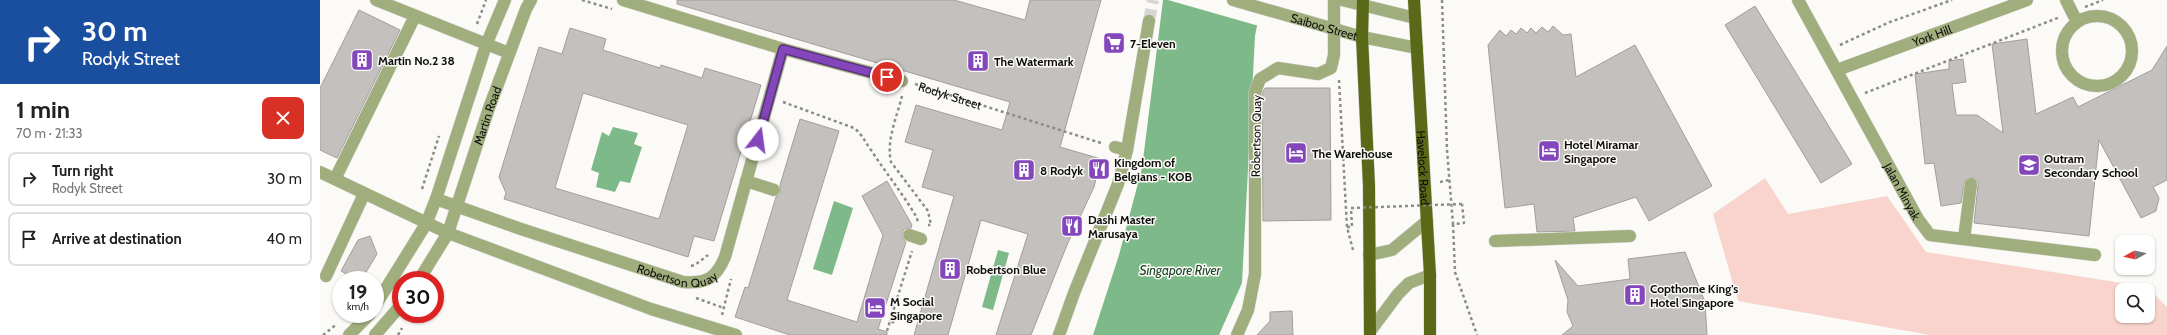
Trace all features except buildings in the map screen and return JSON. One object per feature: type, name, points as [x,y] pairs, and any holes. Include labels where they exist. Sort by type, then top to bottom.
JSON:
[{"type":"main road","name":"Havelock Road","points":[[1414,0],[1430,275],[1430,335]]},
{"type":"main road","points":[[1363,3],[1362,37],[1369,186],[1370,332]]},
{"type":"main road","points":[[1430,301],[1439,335]]},
{"type":"street","points":[[376,0],[509,53]]},
{"type":"street","name":"Martin Road","points":[[384,292],[426,224],[436,199],[486,45],[505,0]]},
{"type":"street","name":"Martin Road","points":[[425,271],[448,233],[458,208],[509,53],[531,0]]},
{"type":"street","name":"Rodyk Street","points":[[623,0],[783,49],[904,81]]},
{"type":"street","name":"Saiboo Street","points":[[1233,0],[1362,37],[1417,48]]},
{"type":"street","points":[[1330,68],[1334,55],[1334,0]]},
{"type":"street","points":[[1342,0],[1363,3],[1415,18]]},
{"type":"street","name":"Jalan Minyak","points":[[1798,0],[1923,228],[1930,235],[2095,256]]},
{"type":"street","name":"York Hill","points":[[1837,70],[2027,0]]},
{"type":"street","points":[[2066,0],[2075,17]]},
{"type":"street","points":[[335,179],[415,16]]},
{"type":"street","points":[[2102,16],[2115,21],[2124,29],[2131,40],[2132,53],[2130,66],[2122,76],[2111,84],[2099,87],[2086,85],[2075,79],[2066,68],[2062,56],[2063,43],[2075,17],[2102,16]]},
{"type":"street","points":[[1059,335],[1118,184],[1127,150],[1149,21]]},
{"type":"street","name":"Robertson Quay","points":[[436,199],[458,208],[662,276],[683,282],[697,283],[709,279],[719,270],[726,256],[783,49]]},
{"type":"street","name":"Robertson Quay","points":[[1237,335],[1248,310],[1254,274],[1255,92],[1260,79],[1278,68],[1318,74],[1330,68]]},
{"type":"street","points":[[1115,147],[1127,150]]},
{"type":"street","points":[[320,172],[426,224],[448,233],[651,309],[736,335]]},
{"type":"street","points":[[746,181],[774,190]]},
{"type":"street","points":[[1964,239],[1970,184]]},
{"type":"street","points":[[326,276],[364,194]]},
{"type":"street","points":[[1369,255],[1392,250],[1427,221]]},
{"type":"street","points":[[1495,241],[1630,236]]},
{"type":"street","points":[[1370,332],[1410,283],[1430,275]]},
{"type":"street","points":[[375,335],[392,315]]},
{"type":"street","points":[[349,335],[361,323]]},
{"type":"path","points":[[1442,0],[1447,150],[1455,272],[1477,335]]},
{"type":"path","points":[[1826,51],[1890,22],[1952,0]]},
{"type":"path","points":[[1852,98],[2075,17],[2103,0]]},
{"type":"path","points":[[1330,68],[1339,78],[1341,95],[1347,227],[1352,227],[1351,208],[1462,204],[1464,223],[1453,224]]},
{"type":"path","points":[[904,81],[890,141],[889,153],[891,162],[928,211],[931,225],[926,226]]},
{"type":"path","name":"Rodyk Street","points":[[904,81],[1115,147]]},
{"type":"path","points":[[770,94],[854,128],[860,132],[917,218],[919,229],[887,331]]},
{"type":"path","points":[[688,266],[695,265],[712,252]]},
{"type":"path","points":[[890,321],[895,323]]},
{"type":"path","points":[[323,335],[337,323]]},
{"type":"shaded area","points":[[1765,178],[1788,214],[1887,196],[1926,252],[2122,283],[2115,283],[2115,323],[2155,323],[2155,295],[2167,307],[2167,335],[1930,335],[1738,301],[1713,214]]},
{"type":"water","name":"Singapore River","points":[[1163,0],[1262,0],[1255,36],[1242,283],[1219,335],[1093,335],[1119,255],[1142,168]]},
{"type":"water","points":[[613,127],[638,133],[634,144],[642,147],[630,183],[620,181],[615,192],[596,187],[599,173],[591,170],[602,132],[609,136]]},
{"type":"water","points":[[834,201],[853,208],[832,275],[813,269]]},
{"type":"water","points":[[998,250],[1009,253],[993,310],[982,307]]},
{"type":"pier","points":[[1168,0],[1264,0],[1259,26]]},
{"type":"tunnel","points":[[1149,21],[1153,0]]},
{"type":"place","name":"7-Eleven","points":[[1114,43]]},
{"type":"place","name":"Martin No.2 38","points":[[362,60]]},
{"type":"place","name":"The Watermark","points":[[978,61]]},
{"type":"place","name":"Hotel Miramar Singapore","points":[[1549,151]]},
{"type":"place","name":"The Warehouse","points":[[1296,153]]},
{"type":"place","name":"Outram Secondary School","points":[[2029,165]]},
{"type":"place","name":"Kingdom of Belgians - KOB","points":[[1099,169]]},
{"type":"place","name":"8 Rodyk","points":[[1024,170]]},
{"type":"place","name":"Dashi Master Marusaya","points":[[1072,226]]},
{"type":"place","name":"Robertson Blue","points":[[950,269]]},
{"type":"place","name":"Copthorne King's Hotel Singapore","points":[[1635,295]]},
{"type":"place","name":"M Social Singapore","points":[[875,308]]},
{"type":"route","points":[[758,140],[783,49],[887,77]]}]
